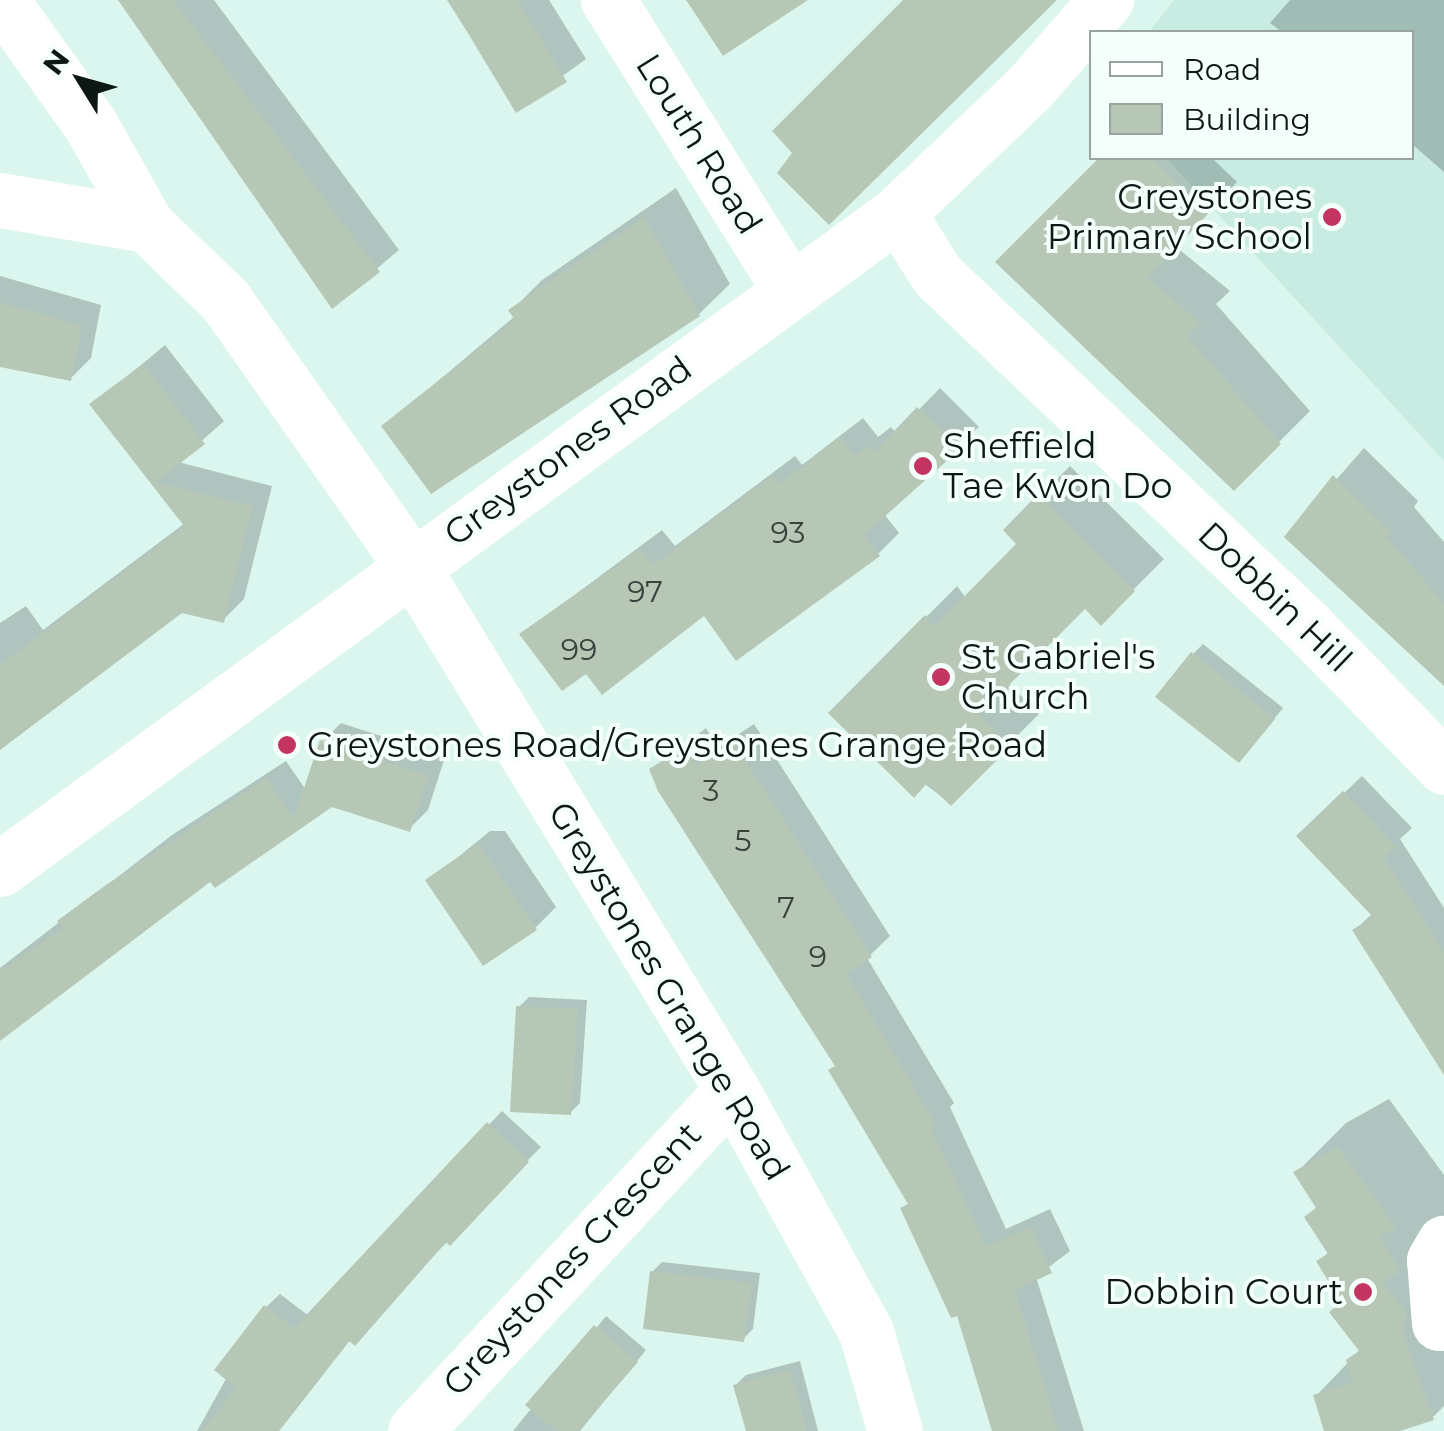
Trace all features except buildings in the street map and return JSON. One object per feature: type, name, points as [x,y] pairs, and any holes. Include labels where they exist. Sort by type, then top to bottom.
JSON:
[{"type":"street","name":"Greystones Grange Road","points":[[1,0],[90,124],[147,226],[225,300],[412,566],[732,1090],[866,1332],[896,1431]]},
{"type":"street","name":"Louth Road","points":[[608,0],[790,289]]},
{"type":"street","name":"Greystones Road","points":[[0,869],[898,213],[1030,87],[1106,0]]},
{"type":"street","points":[[0,200],[147,226]]},
{"type":"street","name":"Dobbin Hill","points":[[898,213],[937,275],[1308,627],[1444,766]]},
{"type":"street","name":"Greystones Crescent","points":[[415,1431],[732,1090]]},
{"type":"street","points":[[1439,1323],[1434,1260],[1444,1243]]},
{"type":"shaded area","name":"Greystones Primary School","points":[[1174,0],[1444,0],[1444,461],[1168,160],[1414,160],[1414,30],[1151,30]]},
{"type":"place","name":"Greystones Primary School","points":[[1332,217]]},
{"type":"place","name":"Sheffield Tae Kwon Do","points":[[923,466]]},
{"type":"place","name":"St Gabriel's Church","points":[[941,677]]},
{"type":"place","name":"Greystones Road/Greystones Grange Road","points":[[287,745]]},
{"type":"place","name":"Dobbin Court","points":[[1363,1292]]}]
